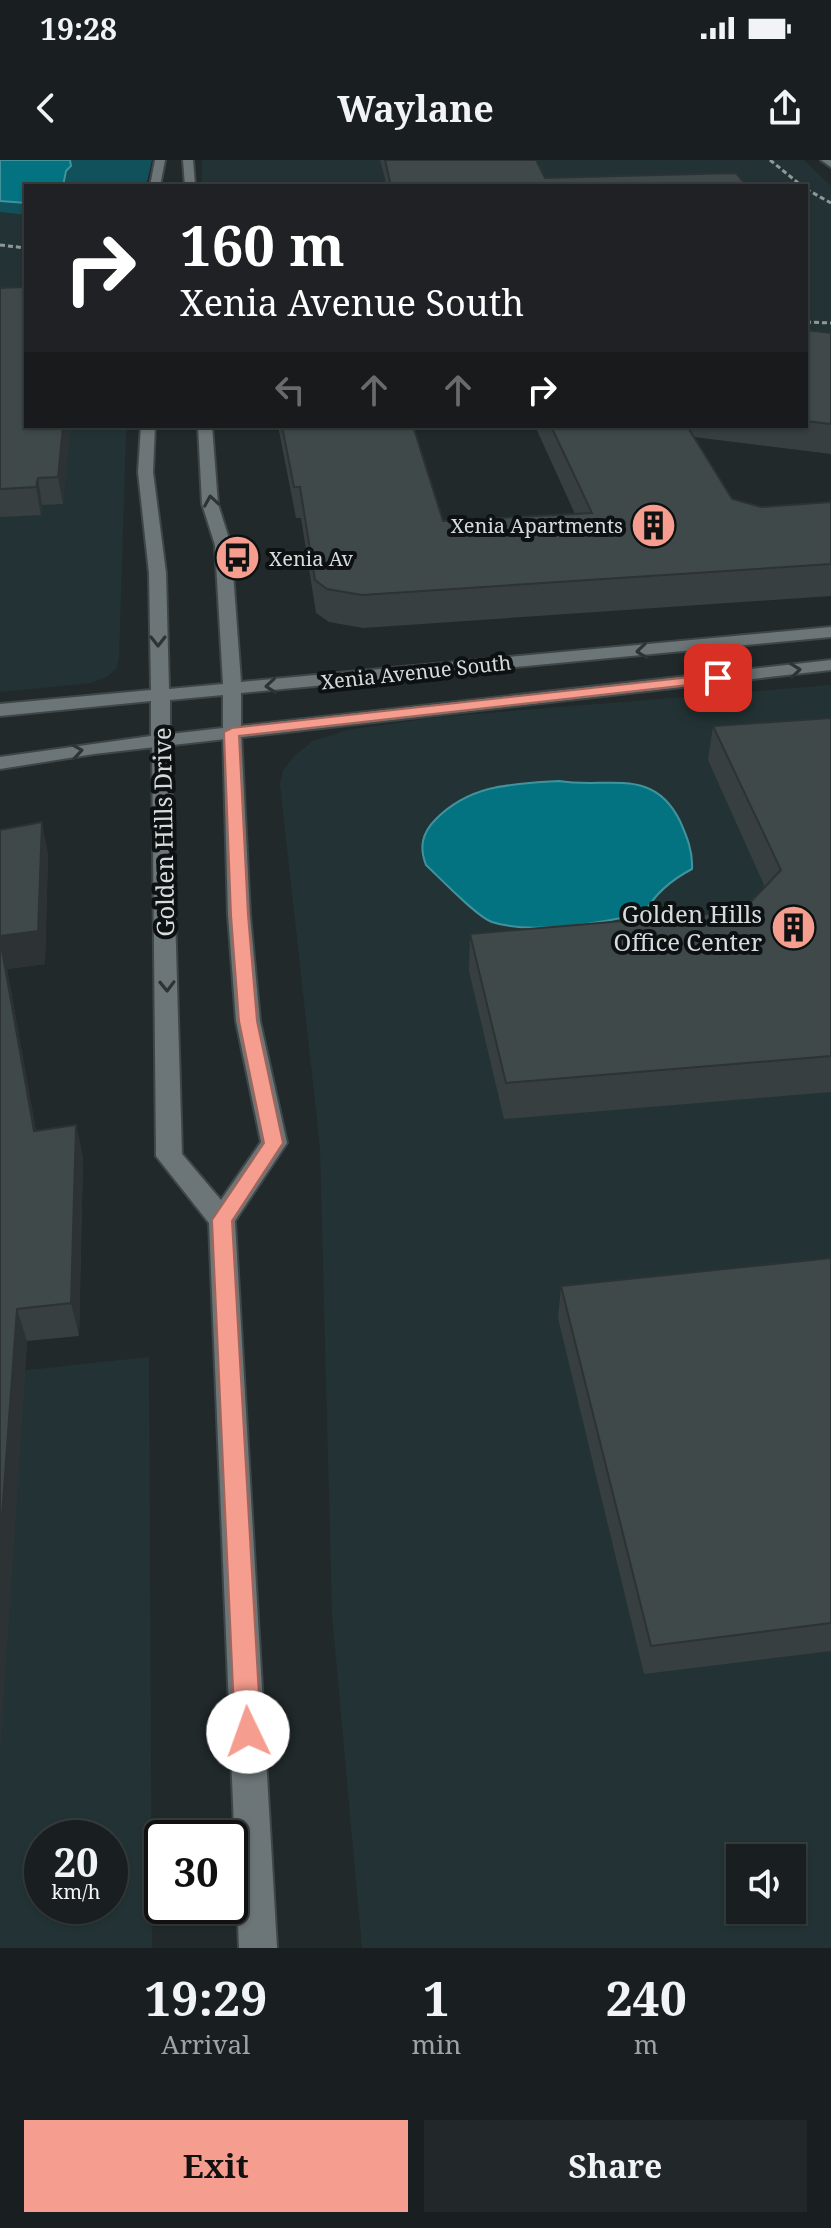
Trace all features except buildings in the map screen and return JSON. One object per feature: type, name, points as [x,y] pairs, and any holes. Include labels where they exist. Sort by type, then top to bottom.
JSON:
[{"type":"street","points":[[155,184],[160,160]]},
{"type":"street","points":[[188,160],[190,184]]},
{"type":"street","points":[[826,160],[831,164]]},
{"type":"street","name":"Golden Hills Drive","points":[[148,428],[147,508],[156,561],[160,695],[169,1156],[222,1220]]},
{"type":"street","points":[[205,428],[210,504],[223,545],[232,689],[239,915],[248,1021],[274,1143],[222,1220],[258,1948]]},
{"type":"street","name":"Xenia Avenue South","points":[[0,710],[831,632]]},
{"type":"street","name":"Xenia Avenue South","points":[[0,763],[161,740],[831,665]]},
{"type":"shaded area","points":[[0,160],[152,160],[146,184],[24,184],[24,215],[0,212]]},
{"type":"shaded area","points":[[0,160],[70,160],[71,166],[66,171],[63,184],[24,184],[24,203],[0,201]]},
{"type":"shaded area","points":[[202,160],[804,160],[831,186],[831,352],[808,349],[808,184],[202,184]]},
{"type":"shaded area","points":[[0,212],[24,215],[24,428],[128,428],[119,659],[116,669],[91,683],[0,692]]},
{"type":"shaded area","points":[[831,685],[831,1948],[362,1948],[332,1614],[320,1147],[280,784],[283,771],[294,756],[313,741],[347,730],[439,717]]},
{"type":"shaded area","points":[[559,781],[628,783],[657,793],[680,821],[690,850],[692,869],[665,888],[645,912],[590,923],[527,927],[508,926],[485,918],[426,865],[422,846],[425,835],[431,824],[449,807],[493,788]]},
{"type":"shaded area","points":[[149,1357],[151,1820],[144,1820],[144,1924],[152,1924],[152,1948],[0,1948],[0,1373]]},
{"type":"railway","points":[[770,160],[800,184]]},
{"type":"railway","points":[[808,190],[831,203]]},
{"type":"railway","points":[[0,245],[24,248]]},
{"type":"railway","points":[[808,322],[831,323]]},
{"type":"place","name":"Xenia Apartments","points":[[654,525]]},
{"type":"place","name":"Xenia Av","points":[[238,558]]},
{"type":"place","name":"Golden Hills Office Center","points":[[793,927]]},
{"type":"route","points":[[248,1732],[222,1220],[274,1143],[248,1021],[239,915],[232,732],[718,678]]}]
